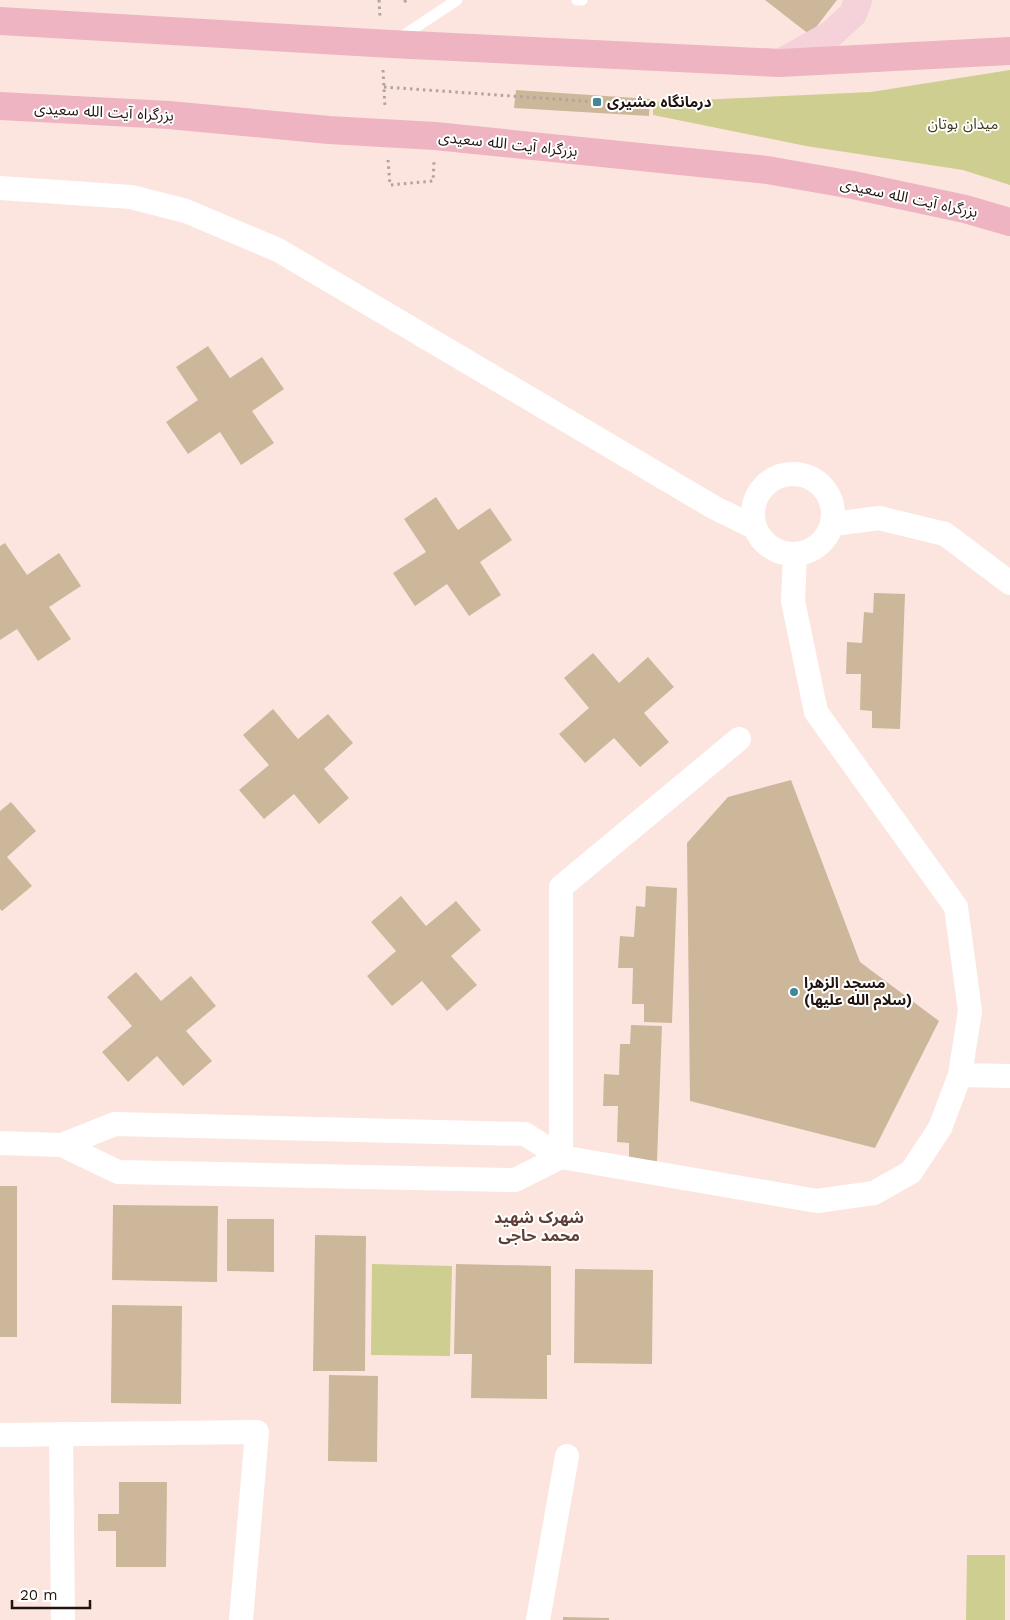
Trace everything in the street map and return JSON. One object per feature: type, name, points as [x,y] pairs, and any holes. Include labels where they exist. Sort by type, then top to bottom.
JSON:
[{"type":"highway","points":[[0,21],[387,56],[780,63],[1010,51]]},
{"type":"highway","name":"بزرگراه آیت الله سعیدی","points":[[0,106],[169,116],[329,130],[434,136],[767,170],[881,191],[1010,222]]},
{"type":"main road","points":[[780,63],[830,35],[853,14],[858,0]]},
{"type":"street","points":[[0,188],[131,198],[186,211],[278,250],[707,503],[754,527]]},
{"type":"street","points":[[783,475],[810,477],[821,484],[829,496],[833,508],[833,524],[828,535],[820,545],[808,552],[795,555],[782,553],[770,548],[761,539],[754,527],[755,501],[761,489],[770,480],[783,475]]},
{"type":"street","points":[[833,524],[879,518],[945,534],[1010,583]]},
{"type":"street","points":[[0,1143],[62,1144],[115,1124],[525,1134],[561,1157],[817,1201],[874,1193],[911,1172],[940,1128],[960,1075],[970,1011],[956,907],[816,712],[793,601],[795,555]]},
{"type":"street","points":[[561,1157],[561,887],[739,739]]},
{"type":"street","points":[[960,1075],[1010,1076]]},
{"type":"street","points":[[62,1144],[118,1172],[516,1180],[561,1157]]},
{"type":"street","points":[[0,1435],[257,1432],[241,1620]]},
{"type":"street","points":[[61,1434],[63,1620]]},
{"type":"street","points":[[538,1620],[567,1456]]},
{"type":"lane","points":[[387,56],[460,0]]},
{"type":"lane","points":[[577,0],[582,0]]},
{"type":"path","points":[[379,0],[380,19]]},
{"type":"path","points":[[405,0],[406,6]]},
{"type":"path","points":[[386,117],[384,88],[387,56]]},
{"type":"path","points":[[384,88],[597,102]]},
{"type":"path","points":[[388,156],[390,185],[433,181]]},
{"type":"green space","name":"میدان بوتان","points":[[1010,70],[1010,185],[963,170],[806,146],[653,115],[653,102],[871,92]]},
{"type":"green space","points":[[372,1264],[452,1266],[450,1356],[371,1355]]},
{"type":"green space","points":[[967,1555],[1005,1555],[1005,1620],[966,1620]]},
{"type":"building","points":[[765,0],[837,0],[810,35]]},
{"type":"building","points":[[516,90],[650,99],[649,116],[514,108]]},
{"type":"building","points":[[208,346],[230,378],[262,357],[284,389],[252,411],[274,443],[241,465],[220,432],[188,454],[166,422],[198,400],[176,367]]},
{"type":"building","points":[[436,497],[458,530],[490,508],[512,540],[480,562],[501,595],[469,616],[447,584],[415,606],[393,573],[426,552],[404,519]]},
{"type":"building","points":[[5,543],[27,575],[59,553],[81,586],[49,607],[71,639],[38,661],[17,629],[0,640],[0,546]]},
{"type":"building","points":[[874,593],[905,594],[900,729],[872,728],[872,711],[860,710],[861,674],[846,674],[847,642],[862,643],[864,612],[873,613]]},
{"type":"building","points":[[593,653],[619,683],[648,657],[674,687],[644,713],[669,742],[640,767],[614,738],[585,763],[559,734],[589,708],[564,678]]},
{"type":"building","points":[[273,709],[298,739],[328,714],[353,743],[324,769],[349,798],[319,824],[294,794],[264,819],[239,790],[269,765],[243,735]]},
{"type":"building","name":"مسجد الزهرا (سلام الله علیها)","points":[[791,780],[860,962],[939,1021],[875,1148],[690,1101],[687,843],[728,797]]},
{"type":"building","points":[[11,802],[36,831],[7,857],[32,886],[2,911],[0,909],[0,811]]},
{"type":"building","points":[[646,886],[677,888],[672,1023],[644,1022],[644,1004],[632,1004],[633,968],[618,968],[620,936],[634,937],[636,906],[645,907]]},
{"type":"building","points":[[401,896],[426,926],[456,901],[481,930],[451,956],[477,985],[447,1011],[422,981],[392,1006],[367,976],[396,951],[371,922]]},
{"type":"building","points":[[136,972],[161,1001],[191,976],[216,1006],[186,1031],[212,1061],[183,1086],[157,1056],[128,1082],[102,1052],[132,1026],[107,997]]},
{"type":"building","points":[[631,1025],[662,1026],[657,1161],[629,1160],[629,1143],[617,1142],[618,1106],[603,1106],[604,1074],[619,1075],[620,1044],[630,1044]]},
{"type":"building","points":[[0,1186],[17,1186],[17,1337],[0,1337]]},
{"type":"building","points":[[113,1205],[218,1206],[217,1282],[112,1280]]},
{"type":"building","points":[[227,1219],[274,1219],[274,1272],[227,1271]]},
{"type":"building","points":[[315,1235],[366,1236],[365,1371],[313,1371]]},
{"type":"building","points":[[456,1264],[551,1266],[551,1355],[547,1355],[547,1399],[471,1398],[472,1354],[454,1354]]},
{"type":"building","points":[[575,1269],[653,1270],[652,1364],[574,1363]]},
{"type":"building","points":[[112,1305],[182,1306],[181,1404],[111,1403]]},
{"type":"building","points":[[329,1375],[378,1376],[377,1462],[328,1461]]},
{"type":"building","points":[[119,1482],[167,1482],[166,1567],[116,1567],[116,1531],[98,1531],[98,1514],[119,1514]]},
{"type":"building","points":[[563,1617],[609,1618],[609,1620],[563,1620]]},
{"type":"place","name":"درمانگاه مشیری","points":[[597,102]]},
{"type":"place","name":"مسجد الزهرا (سلام الله علیها)","points":[[794,992]]},
{"type":"district","name":"شهرک شهید محمد حاجی","points":[[539,1226]]}]
